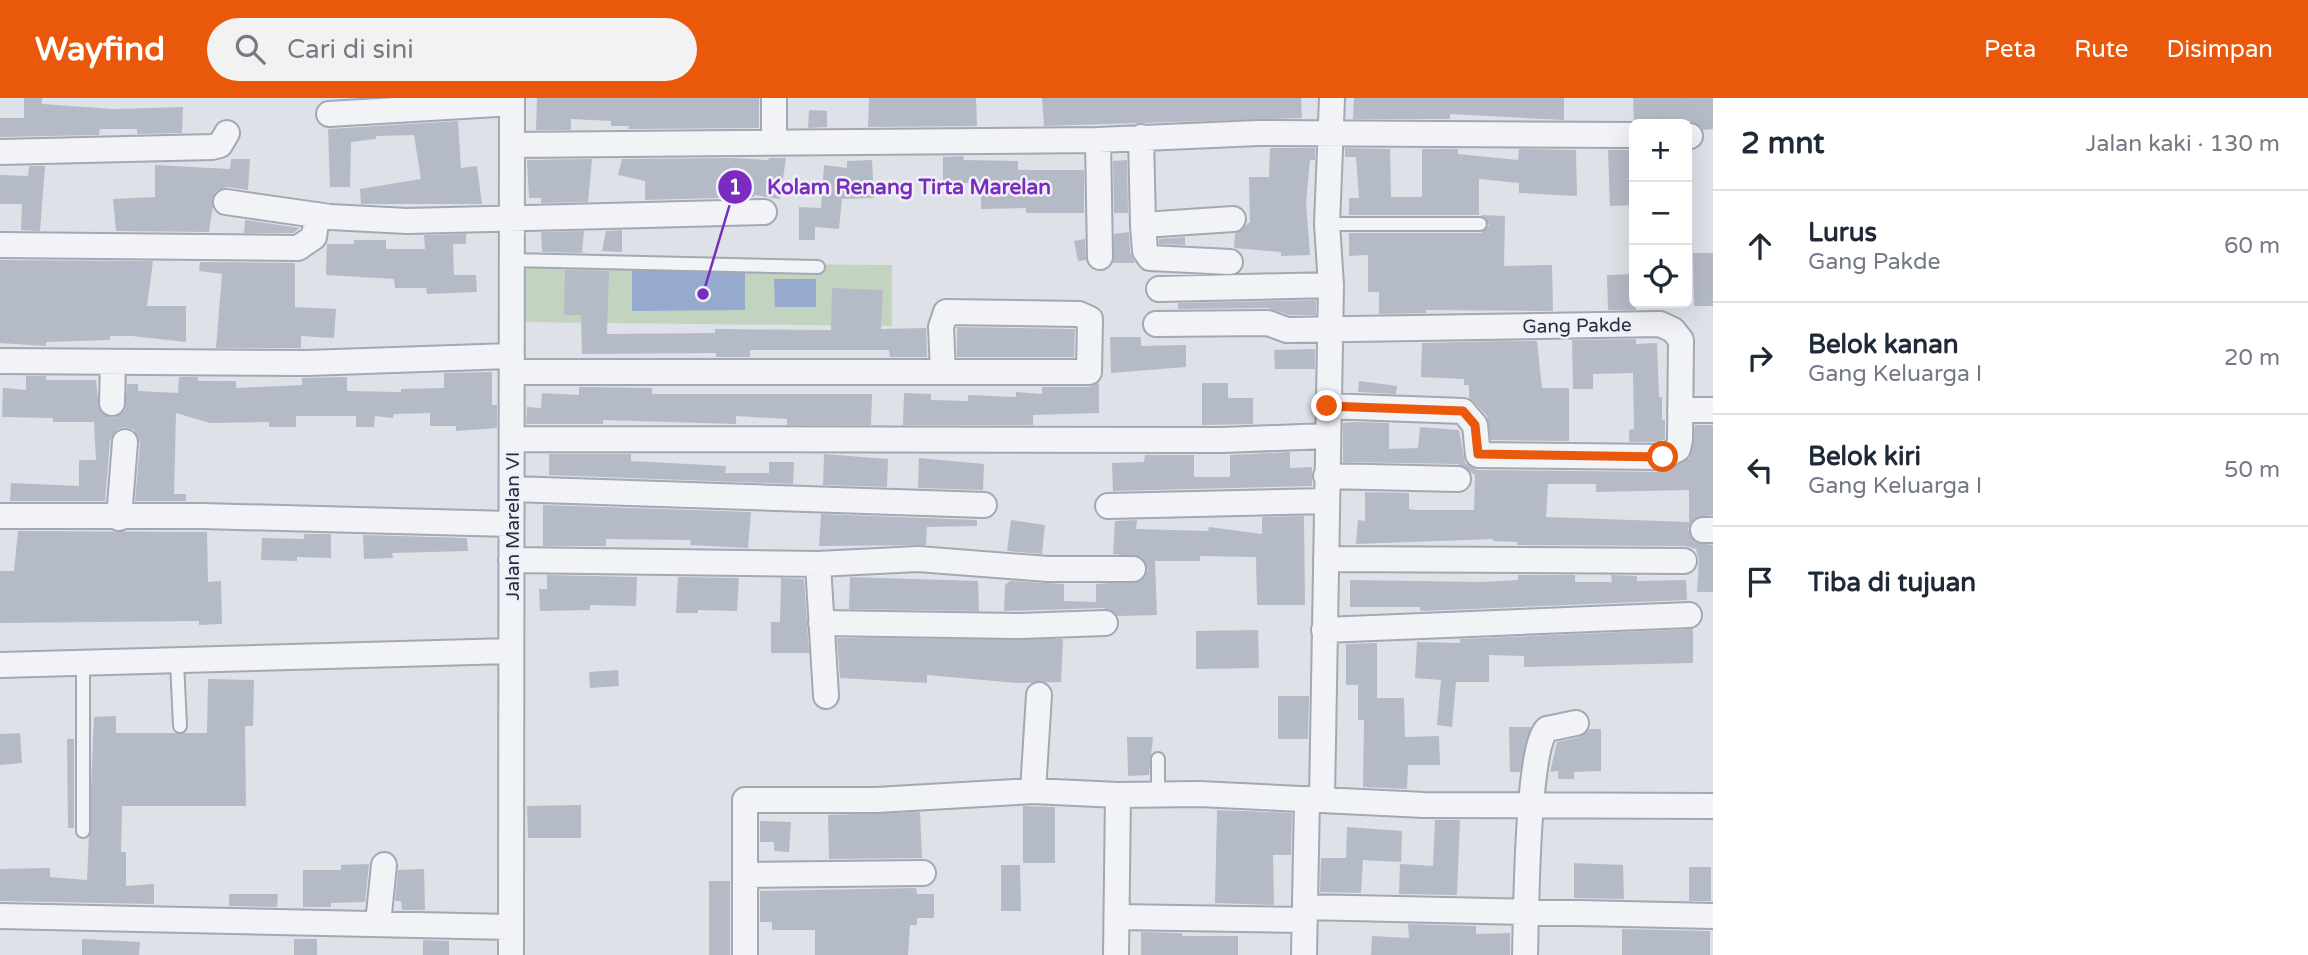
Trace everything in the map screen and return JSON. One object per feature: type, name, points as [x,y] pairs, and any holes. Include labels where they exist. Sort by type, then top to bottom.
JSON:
[{"type":"street","points":[[774,98],[774,143]]},
{"type":"street","points":[[1304,955],[1324,630],[1331,285],[1327,224],[1332,98]]},
{"type":"street","points":[[329,114],[512,100]]},
{"type":"street","name":"Jalan Marelan VI","points":[[511,955],[512,100]]},
{"type":"street","points":[[0,152],[212,147],[220,145],[227,133]]},
{"type":"street","points":[[512,145],[1098,140],[1332,134],[1629,135]]},
{"type":"street","points":[[1141,137],[1145,251],[1150,258],[1230,262]]},
{"type":"street","points":[[1098,140],[1100,257]]},
{"type":"street","points":[[226,202],[317,215],[407,221],[764,212]]},
{"type":"street","points":[[0,245],[298,248],[314,237],[317,215]]},
{"type":"street","points":[[1143,225],[1233,219]]},
{"type":"street","points":[[1159,289],[1331,285]]},
{"type":"street","points":[[0,361],[512,364],[943,372],[1089,372],[1090,319],[1079,314],[946,312],[941,327],[943,372]]},
{"type":"street","name":"Gang Pakde","points":[[1156,324],[1268,323],[1287,330],[1660,324],[1673,330],[1681,340],[1678,449],[1663,457],[1478,454],[1475,425],[1463,411],[1327,406]]},
{"type":"street","points":[[112,403],[113,362]]},
{"type":"street","points":[[1680,410],[1713,410]]},
{"type":"street","points":[[512,439],[1223,440],[1327,436]]},
{"type":"street","points":[[119,518],[125,442]]},
{"type":"street","points":[[1326,476],[1458,479]]},
{"type":"street","points":[[512,489],[984,505]]},
{"type":"street","points":[[1108,506],[1326,501]]},
{"type":"street","points":[[0,516],[202,516],[512,524]]},
{"type":"street","points":[[511,560],[818,564],[918,559],[1048,569],[1133,569]]},
{"type":"street","points":[[1326,559],[1684,561]]},
{"type":"street","points":[[818,564],[826,696]]},
{"type":"street","points":[[1324,630],[1689,615]]},
{"type":"street","points":[[821,623],[1019,626],[1105,623]]},
{"type":"street","points":[[0,665],[511,652]]},
{"type":"street","points":[[1033,791],[1039,695]]},
{"type":"street","points":[[1525,955],[1531,805],[1541,735],[1547,729],[1576,723]]},
{"type":"street","points":[[745,955],[745,800],[876,800],[1033,791],[1424,805],[1713,806]]},
{"type":"street","points":[[1116,955],[1118,796]]},
{"type":"street","points":[[378,923],[384,865]]},
{"type":"street","points":[[745,875],[923,873]]},
{"type":"street","points":[[1118,917],[1526,910],[1713,916]]},
{"type":"street","points":[[0,916],[511,927]]},
{"type":"lane","points":[[1327,224],[1480,224]]},
{"type":"lane","points":[[512,260],[818,267]]},
{"type":"lane","points":[[177,662],[180,726]]},
{"type":"lane","points":[[83,664],[83,831]]},
{"type":"lane","points":[[1158,759],[1158,794]]},
{"type":"green space","points":[[513,262],[892,265],[892,326],[514,322]]},
{"type":"water","points":[[745,270],[745,310],[632,311],[632,271]]},
{"type":"water","points":[[774,279],[816,279],[816,307],[775,307]]},
{"type":"building","points":[[24,98],[42,98],[42,104],[114,109],[183,107],[182,133],[137,134],[137,129],[100,129],[99,135],[0,137],[0,118],[24,118]]},
{"type":"building","points":[[537,98],[759,98],[759,128],[628,129],[629,126],[611,126],[611,121],[571,119],[571,130],[536,130]]},
{"type":"building","points":[[869,98],[976,98],[977,126],[868,127]]},
{"type":"building","points":[[1042,98],[1301,98],[1302,118],[1044,126]]},
{"type":"building","points":[[1354,98],[1564,98],[1564,120],[1450,114],[1450,119],[1353,119]]},
{"type":"building","points":[[1633,98],[1713,98],[1713,129],[1703,130],[1692,122],[1692,119],[1634,119]]},
{"type":"building","points":[[809,110],[827,111],[827,127],[808,128]]},
{"type":"building","points":[[458,121],[461,168],[477,166],[482,204],[361,204],[360,189],[421,179],[414,135],[376,136],[376,139],[351,142],[350,187],[330,187],[328,129]]},
{"type":"building","points":[[1270,148],[1315,148],[1315,160],[1310,160],[1306,203],[1310,255],[1281,256],[1281,252],[1234,248],[1235,234],[1250,222],[1249,177],[1269,177]]},
{"type":"building","points":[[1345,148],[1390,149],[1391,197],[1422,197],[1422,149],[1458,149],[1458,154],[1518,160],[1519,149],[1576,150],[1577,196],[1519,193],[1519,183],[1479,179],[1479,215],[1349,215],[1349,198],[1359,198],[1356,157],[1345,157]]},
{"type":"building","points":[[1608,150],[1629,150],[1629,205],[1610,206]]},
{"type":"building","points":[[963,156],[964,160],[1018,161],[1018,170],[1084,170],[1084,213],[1026,213],[1026,208],[981,209],[981,183],[943,183],[943,157]]},
{"type":"building","points":[[786,158],[780,199],[754,195],[645,200],[645,181],[618,175],[622,159]]},
{"type":"building","points":[[231,159],[250,159],[248,190],[227,187],[215,192],[209,232],[116,231],[113,199],[155,197],[155,165],[230,169]]},
{"type":"building","points":[[592,159],[588,202],[541,203],[541,198],[529,198],[527,160]]},
{"type":"building","points":[[872,160],[874,198],[842,199],[839,229],[815,227],[815,240],[799,240],[799,207],[821,208],[824,165],[847,168],[847,161]]},
{"type":"building","points":[[1127,160],[1128,213],[1114,213],[1113,161]]},
{"type":"building","points":[[29,166],[45,166],[40,231],[21,230],[22,204],[0,204],[0,175],[28,176]]},
{"type":"building","points":[[1481,215],[1505,216],[1504,266],[1552,265],[1553,311],[1426,310],[1426,313],[1379,314],[1379,292],[1368,292],[1368,255],[1349,256],[1349,233],[1481,233],[1489,225]]},
{"type":"building","points":[[245,220],[300,228],[293,233],[244,233]]},
{"type":"building","points":[[622,230],[622,252],[602,251],[606,231]]},
{"type":"building","points":[[584,231],[582,252],[585,253],[542,252],[541,232]]},
{"type":"building","points":[[1129,232],[1130,252],[1135,263],[1113,263],[1114,234]]},
{"type":"building","points":[[466,234],[466,244],[453,244],[454,275],[476,275],[477,292],[427,294],[426,288],[395,288],[394,279],[326,275],[327,244],[354,244],[354,240],[386,240],[386,249],[425,249],[424,235]]},
{"type":"building","points":[[1185,237],[1185,245],[1159,244],[1159,239]]},
{"type":"building","points":[[1085,239],[1086,260],[1078,261],[1074,241]]},
{"type":"building","points":[[1693,253],[1713,253],[1713,306],[1694,306]]},
{"type":"building","points":[[0,260],[153,261],[147,306],[186,306],[186,342],[110,336],[110,340],[46,342],[46,346],[0,343]]},
{"type":"building","points":[[200,262],[295,263],[295,307],[336,309],[334,338],[301,336],[301,348],[216,348],[222,274],[199,271]]},
{"type":"building","points":[[565,270],[609,271],[607,334],[715,333],[715,329],[831,330],[832,288],[883,290],[881,329],[926,328],[927,357],[890,357],[889,350],[750,350],[750,357],[716,357],[716,353],[582,354],[581,315],[564,315]]},
{"type":"building","points":[[1629,274],[1629,308],[1636,310],[1608,310],[1607,275]]},
{"type":"building","points":[[1316,300],[1316,315],[1290,315],[1268,308],[1178,309],[1178,303]]},
{"type":"building","points":[[957,327],[1075,329],[1074,357],[957,357]]},
{"type":"building","points":[[1110,337],[1141,337],[1141,346],[1186,345],[1186,367],[1111,373]]},
{"type":"building","points":[[1636,339],[1636,344],[1657,343],[1659,397],[1662,397],[1662,420],[1665,420],[1665,439],[1659,442],[1629,442],[1629,430],[1634,429],[1633,373],[1593,374],[1593,389],[1573,389],[1572,340]]},
{"type":"building","points":[[1537,341],[1542,388],[1569,388],[1569,441],[1491,440],[1487,416],[1469,397],[1469,385],[1464,385],[1464,379],[1421,377],[1422,343]]},
{"type":"building","points":[[1315,349],[1315,369],[1275,369],[1274,350]]},
{"type":"building","points":[[492,372],[492,405],[497,405],[497,428],[456,431],[456,426],[430,426],[430,413],[394,414],[393,418],[375,416],[374,427],[356,427],[356,416],[296,416],[296,427],[269,427],[269,422],[210,423],[176,413],[174,494],[186,494],[186,501],[135,501],[140,442],[134,430],[125,427],[118,429],[110,440],[105,501],[10,501],[11,483],[79,486],[79,460],[96,460],[94,422],[53,422],[53,418],[2,417],[3,388],[26,390],[26,376],[46,376],[46,380],[96,380],[99,409],[112,418],[125,410],[127,384],[138,384],[138,391],[178,393],[179,377],[198,377],[198,381],[236,381],[236,388],[302,385],[302,378],[347,377],[347,391],[401,392],[401,389],[444,388],[444,373]]},
{"type":"building","points":[[1359,381],[1397,386],[1396,394],[1358,392]]},
{"type":"building","points":[[1099,383],[1099,413],[1033,415],[1033,425],[903,425],[904,393],[931,394],[931,400],[968,401],[968,395],[1016,397],[1016,392],[1042,394],[1042,387],[1089,387]]},
{"type":"building","points":[[1202,383],[1228,383],[1228,398],[1253,398],[1253,424],[1202,425]]},
{"type":"building","points":[[579,387],[652,388],[652,394],[872,394],[871,425],[787,425],[787,419],[736,416],[736,424],[603,420],[603,424],[526,424],[527,407],[541,408],[542,393],[579,395]]},
{"type":"building","points":[[1343,423],[1389,423],[1389,449],[1418,448],[1420,427],[1459,430],[1465,463],[1477,470],[1663,472],[1690,458],[1695,425],[1713,425],[1713,515],[1695,518],[1688,529],[1695,542],[1713,545],[1713,592],[1697,592],[1699,560],[1696,549],[1685,546],[1517,545],[1517,542],[1493,539],[1356,544],[1358,520],[1365,521],[1365,492],[1409,493],[1409,509],[1415,510],[1474,510],[1475,475],[1458,464],[1343,462]],"holes":[[[1548,484],[1596,484],[1596,492],[1689,490],[1689,522],[1546,517]]]},
{"type":"building","points":[[1290,452],[1290,468],[1312,467],[1312,486],[1113,491],[1112,463],[1144,462],[1145,455],[1194,455],[1194,477],[1230,477],[1230,455]]},
{"type":"building","points":[[549,454],[631,454],[631,461],[726,466],[725,473],[769,473],[769,462],[794,462],[793,484],[549,475]]},
{"type":"building","points":[[824,454],[888,459],[887,487],[823,485]]},
{"type":"building","points":[[919,458],[984,464],[983,490],[918,488]]},
{"type":"building","points":[[543,505],[751,512],[748,548],[690,545],[691,540],[606,539],[606,546],[543,546]]},
{"type":"building","points":[[821,514],[977,520],[977,526],[927,527],[926,545],[819,546]]},
{"type":"building","points":[[1304,516],[1305,605],[1257,605],[1256,557],[1200,556],[1200,561],[1155,561],[1157,615],[1118,616],[1104,608],[1004,611],[1005,585],[1010,581],[1064,584],[1064,601],[1096,602],[1096,584],[1141,581],[1148,570],[1141,557],[1113,554],[1115,521],[1137,520],[1136,529],[1208,531],[1209,527],[1262,534],[1262,517]]},
{"type":"building","points":[[1011,520],[1045,525],[1042,554],[1007,551]]},
{"type":"building","points":[[18,531],[207,532],[208,582],[221,581],[222,624],[199,625],[199,621],[0,623],[0,571],[14,571]]},
{"type":"building","points":[[304,534],[331,534],[331,558],[261,560],[262,538],[304,539]]},
{"type":"building","points":[[363,535],[467,538],[468,551],[392,553],[393,558],[364,559]]},
{"type":"building","points":[[547,575],[637,577],[636,606],[590,605],[590,610],[540,611],[539,589],[547,589]]},
{"type":"building","points":[[1518,575],[1575,575],[1575,582],[1612,582],[1611,575],[1637,576],[1637,581],[1686,580],[1687,600],[1420,611],[1420,607],[1350,607],[1350,580],[1481,582],[1518,580]]},
{"type":"building","points":[[678,577],[739,578],[737,611],[698,610],[698,613],[676,613]]},
{"type":"building","points":[[850,577],[978,581],[979,611],[849,609]]},
{"type":"building","points":[[781,578],[804,579],[809,653],[771,653],[771,622],[780,622]]},
{"type":"building","points":[[1693,629],[1693,663],[1524,667],[1524,656],[1489,655],[1489,682],[1456,682],[1452,727],[1437,725],[1441,680],[1415,678],[1417,642],[1460,643],[1460,639]]},
{"type":"building","points":[[1258,630],[1259,668],[1196,669],[1196,631]]},
{"type":"building","points":[[837,638],[1063,639],[1061,682],[1017,683],[927,675],[927,683],[840,678]]},
{"type":"building","points":[[1377,643],[1377,698],[1404,698],[1405,737],[1439,736],[1440,765],[1408,765],[1407,789],[1363,787],[1364,720],[1358,720],[1358,685],[1346,685],[1346,644]]},
{"type":"building","points":[[618,670],[619,686],[590,688],[589,672]]},
{"type":"building","points":[[208,679],[254,680],[253,726],[245,726],[246,806],[122,806],[121,852],[126,852],[126,886],[154,884],[154,904],[0,901],[0,869],[50,868],[50,877],[87,880],[94,717],[116,716],[116,733],[207,733]]},
{"type":"building","points":[[1278,696],[1309,696],[1308,739],[1278,739]]},
{"type":"building","points":[[1509,727],[1531,727],[1520,772],[1510,772]]},
{"type":"building","points":[[1589,729],[1601,729],[1601,771],[1574,772],[1574,779],[1558,779],[1558,771],[1550,772],[1557,742],[1580,737]]},
{"type":"building","points":[[20,733],[22,763],[0,765],[0,734]]},
{"type":"building","points":[[1127,737],[1153,737],[1149,775],[1128,776]]},
{"type":"building","points":[[67,739],[74,739],[74,828],[68,828]]},
{"type":"building","points":[[581,805],[581,838],[528,838],[527,806]]},
{"type":"building","points":[[1023,806],[1055,807],[1055,863],[1023,863]]},
{"type":"building","points":[[1217,810],[1292,813],[1291,855],[1273,855],[1274,905],[1215,903]]},
{"type":"building","points":[[920,812],[922,858],[829,859],[828,815]]},
{"type":"building","points":[[1435,820],[1460,820],[1457,895],[1399,894],[1400,864],[1433,866]]},
{"type":"building","points":[[760,821],[791,822],[789,852],[774,851],[774,842],[760,842]]},
{"type":"building","points":[[1347,827],[1402,831],[1401,862],[1363,860],[1361,893],[1320,892],[1321,858],[1346,858]]},
{"type":"building","points":[[1574,863],[1623,865],[1624,899],[1574,898]]},
{"type":"building","points":[[369,864],[365,902],[331,903],[331,907],[303,907],[303,870],[341,870],[341,865]]},
{"type":"building","points":[[1001,865],[1020,865],[1021,911],[1001,911]]},
{"type":"building","points":[[1689,867],[1711,867],[1711,901],[1689,901]]},
{"type":"building","points":[[424,869],[425,910],[402,910],[401,901],[395,901],[398,870]]},
{"type":"building","points":[[709,881],[730,881],[730,955],[709,955]]},
{"type":"building","points":[[916,888],[917,894],[934,894],[934,918],[917,918],[917,925],[910,925],[908,955],[815,955],[815,930],[772,930],[772,922],[760,922],[760,891]]},
{"type":"building","points":[[229,894],[278,894],[277,907],[229,906]]},
{"type":"building","points":[[1408,924],[1476,926],[1476,934],[1510,933],[1510,955],[1371,955],[1372,936],[1409,938]]},
{"type":"building","points":[[1622,929],[1710,931],[1710,955],[1622,955]]},
{"type":"building","points":[[1141,932],[1182,933],[1182,936],[1238,936],[1238,955],[1141,955]]},
{"type":"building","points":[[82,939],[140,942],[139,955],[82,955]]},
{"type":"building","points":[[294,939],[317,939],[317,955],[294,955]]},
{"type":"building","points":[[423,940],[449,941],[449,955],[423,955]]},
{"type":"place","name":"Kolam Renang Tirta Marelan","points":[[703,294]]},
{"type":"route","points":[[1327,406],[1463,411],[1475,425],[1478,454],[1663,457]]}]
